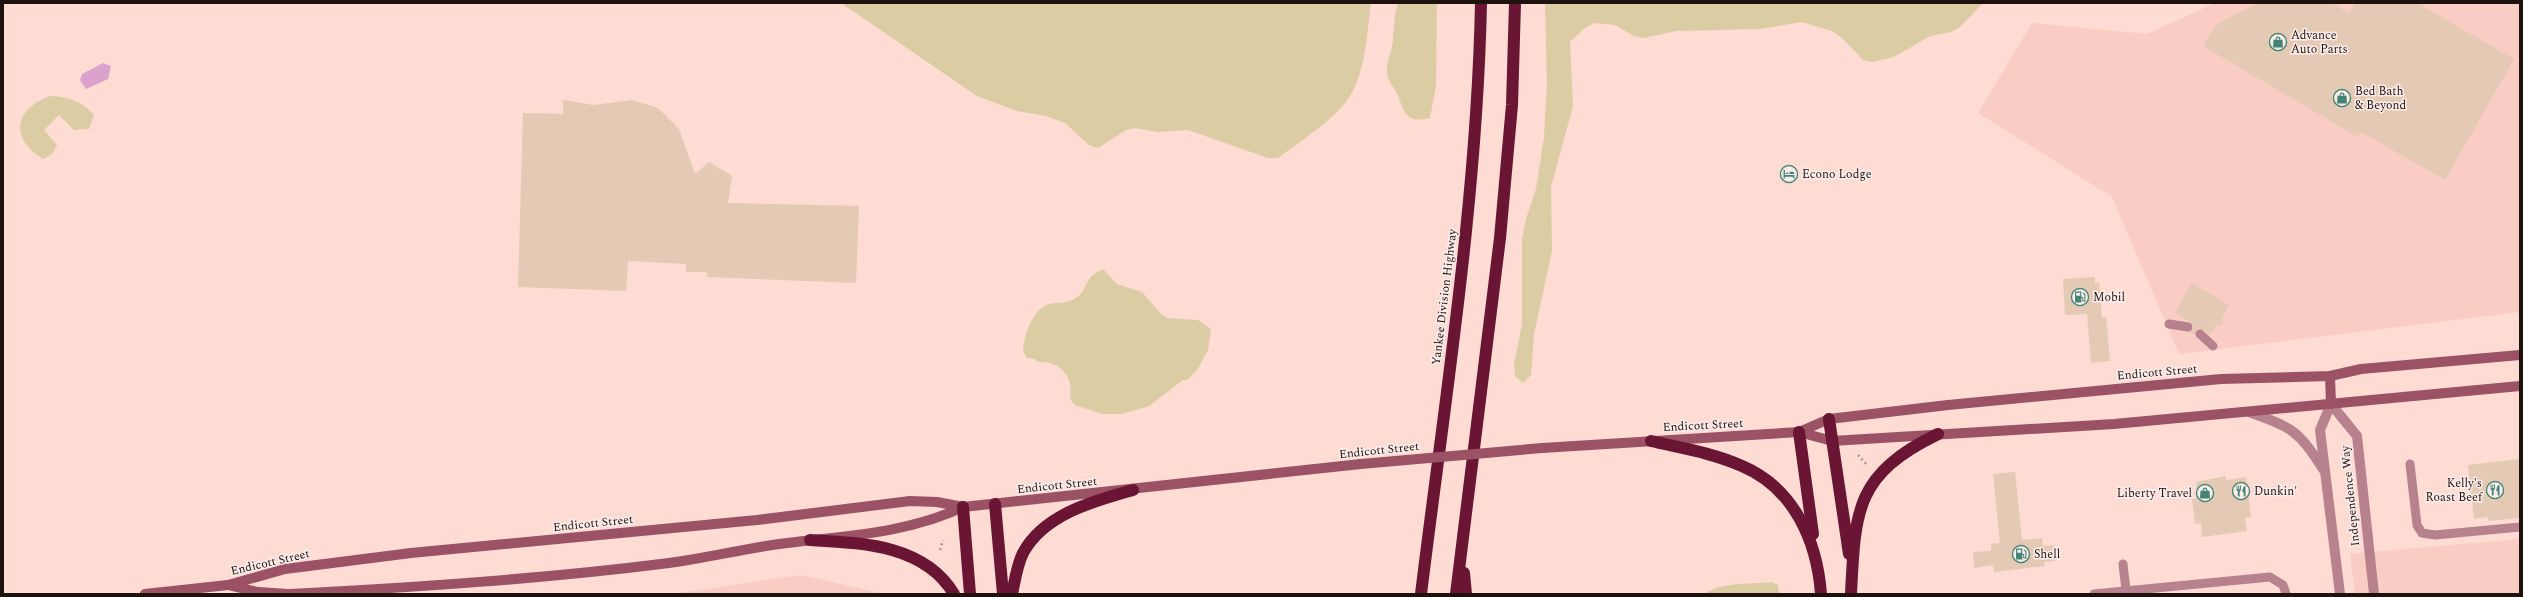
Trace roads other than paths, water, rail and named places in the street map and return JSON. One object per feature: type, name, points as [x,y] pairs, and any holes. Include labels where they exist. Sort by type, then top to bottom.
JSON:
[{"type":"highway","name":"Yankee Division Highway","points":[[1421,594],[1470,192],[1477,120],[1481,3]]},
{"type":"highway","points":[[1456,594],[1505,184],[1512,105],[1515,3]]},
{"type":"highway","points":[[1829,419],[1852,573]]},
{"type":"highway","points":[[1799,432],[1821,594]]},
{"type":"highway","points":[[1851,594],[1858,516],[1865,494],[1877,475],[1915,445],[1938,434]]},
{"type":"highway","points":[[1651,441],[1717,457],[1742,466],[1761,476],[1791,504],[1803,521],[1814,549]]},
{"type":"highway","points":[[1012,594],[1023,553],[1046,526],[1082,506],[1133,490]]},
{"type":"highway","points":[[995,504],[1003,594]]},
{"type":"highway","points":[[963,508],[970,594]]},
{"type":"highway","points":[[810,540],[864,543],[891,549],[913,558],[935,572],[954,594]]},
{"type":"highway","points":[[1462,552],[1466,594]]},
{"type":"highway","points":[[1414,594],[1426,553]]},
{"type":"main road","name":"Endicott Street","points":[[1799,432],[1829,419],[2159,385],[2221,380],[2330,376],[2361,369],[2520,355]]},
{"type":"main road","points":[[2330,376],[2331,404]]},
{"type":"main road","name":"Endicott Street","points":[[228,585],[258,592],[289,594],[458,584],[622,568],[810,540],[912,527],[963,508],[1361,464],[1542,448],[1799,432],[1832,441],[2114,424],[2520,386]]},
{"type":"main road","name":"Endicott Street","points":[[146,594],[228,585],[285,569],[411,553],[757,520],[910,501],[937,502],[963,508]]},
{"type":"street","name":"Independence Way","points":[[2340,594],[2320,430],[2331,404],[2357,436],[2374,594]]},
{"type":"street","name":"Independence Way","points":[[2249,412],[2284,424],[2304,440],[2325,473]]},
{"type":"lane","points":[[2169,324],[2188,327]]},
{"type":"lane","points":[[2200,334],[2213,346]]},
{"type":"lane","points":[[2410,464],[2417,526],[2422,533],[2435,535],[2520,527]]},
{"type":"lane","points":[[2123,564],[2126,590]]},
{"type":"lane","points":[[2094,594],[2270,577],[2283,585],[2286,594]]},
{"type":"place","name":"Advance Auto Parts","points":[[2278,42]]},
{"type":"place","name":"Bed Bath & Beyond","points":[[2342,98]]},
{"type":"place","name":"Econo Lodge","points":[[1789,174]]},
{"type":"place","name":"Mobil","points":[[2080,297]]},
{"type":"place","name":"Kelly's Roast Beef","points":[[2495,490]]},
{"type":"place","name":"Dunkin'","points":[[2241,491]]},
{"type":"place","name":"Liberty Travel","points":[[2205,493]]},
{"type":"place","name":"Shell","points":[[2021,554]]}]
